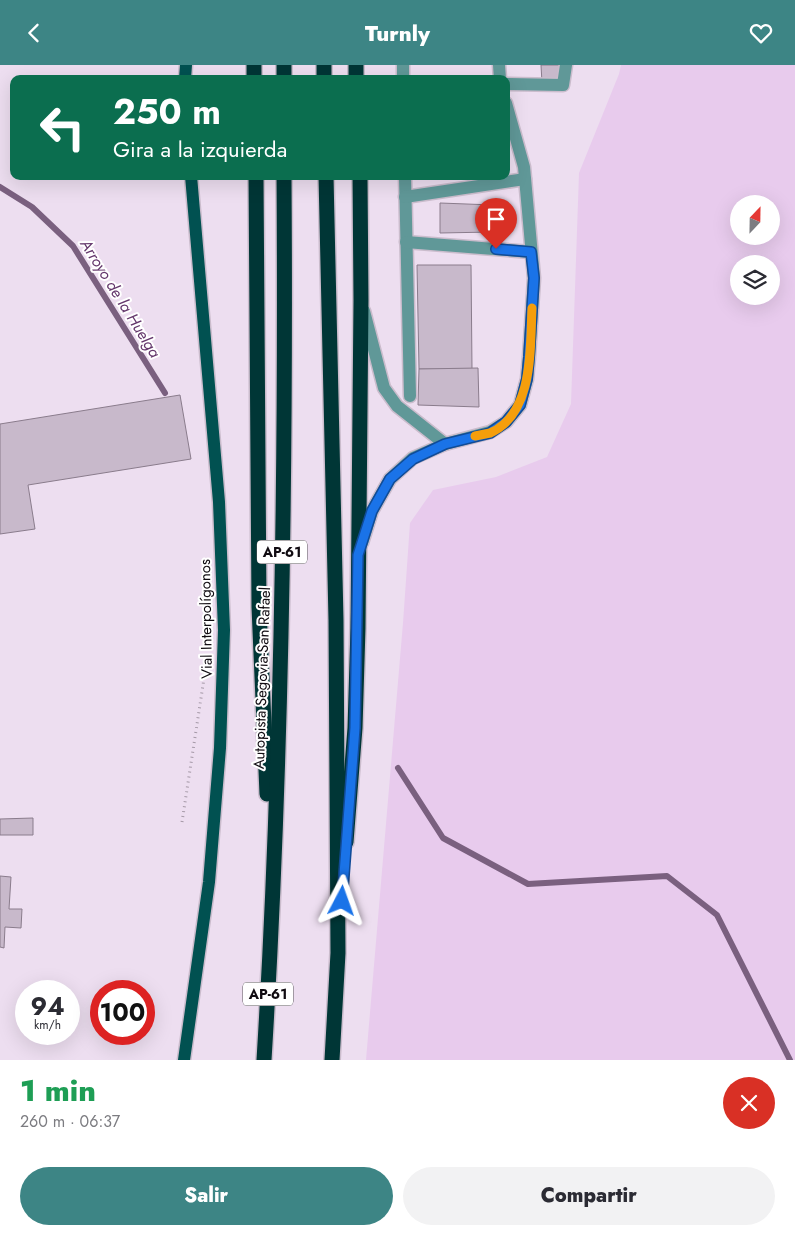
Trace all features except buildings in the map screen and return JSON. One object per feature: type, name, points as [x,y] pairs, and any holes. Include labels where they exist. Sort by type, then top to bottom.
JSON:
[{"type":"highway","points":[[256,180],[259,607],[272,927]]},
{"type":"highway","name":"Autopista Segovia-San Rafael","points":[[264,1060],[272,927],[282,575],[284,180]]},
{"type":"highway","points":[[326,180],[336,620],[338,953]]},
{"type":"highway","points":[[332,1060],[355,728],[361,300],[360,180]]},
{"type":"main road","name":"Vial Interpolígonos","points":[[184,1060],[209,882],[220,748],[224,630],[218,501],[191,180]]},
{"type":"lane","points":[[510,83],[562,85],[566,65]]},
{"type":"lane","points":[[358,555],[372,511],[390,479],[413,459],[445,444],[490,433],[506,422],[520,405],[527,379],[534,278],[524,167],[510,117]]},
{"type":"lane","points":[[405,197],[525,179]]},
{"type":"lane","points":[[405,180],[410,396]]},
{"type":"lane","points":[[406,242],[531,252]]},
{"type":"lane","points":[[361,300],[384,388],[396,406],[445,444]]},
{"type":"path","points":[[182,822],[205,671]]},
{"type":"shaded area","points":[[621,65],[795,65],[795,1060],[366,1060],[410,523],[433,490],[496,477],[547,457],[571,404],[579,173]]},
{"type":"waterway","name":"Arroyo de la Huelga","points":[[0,187],[32,207],[73,246],[165,393]]},
{"type":"waterway","name":"Arroyo de la Huelga","points":[[398,768],[443,838],[528,884],[667,876],[717,915],[790,1060]]},
{"type":"slow traffic","points":[[475,436],[490,433],[506,422],[520,405],[527,379],[532,308]]},
{"type":"route","points":[[342,901],[355,728],[358,555],[372,511],[390,479],[413,459],[445,444],[490,433],[506,422],[520,405],[527,379],[529,357],[534,278],[531,252],[496,249]]}]
